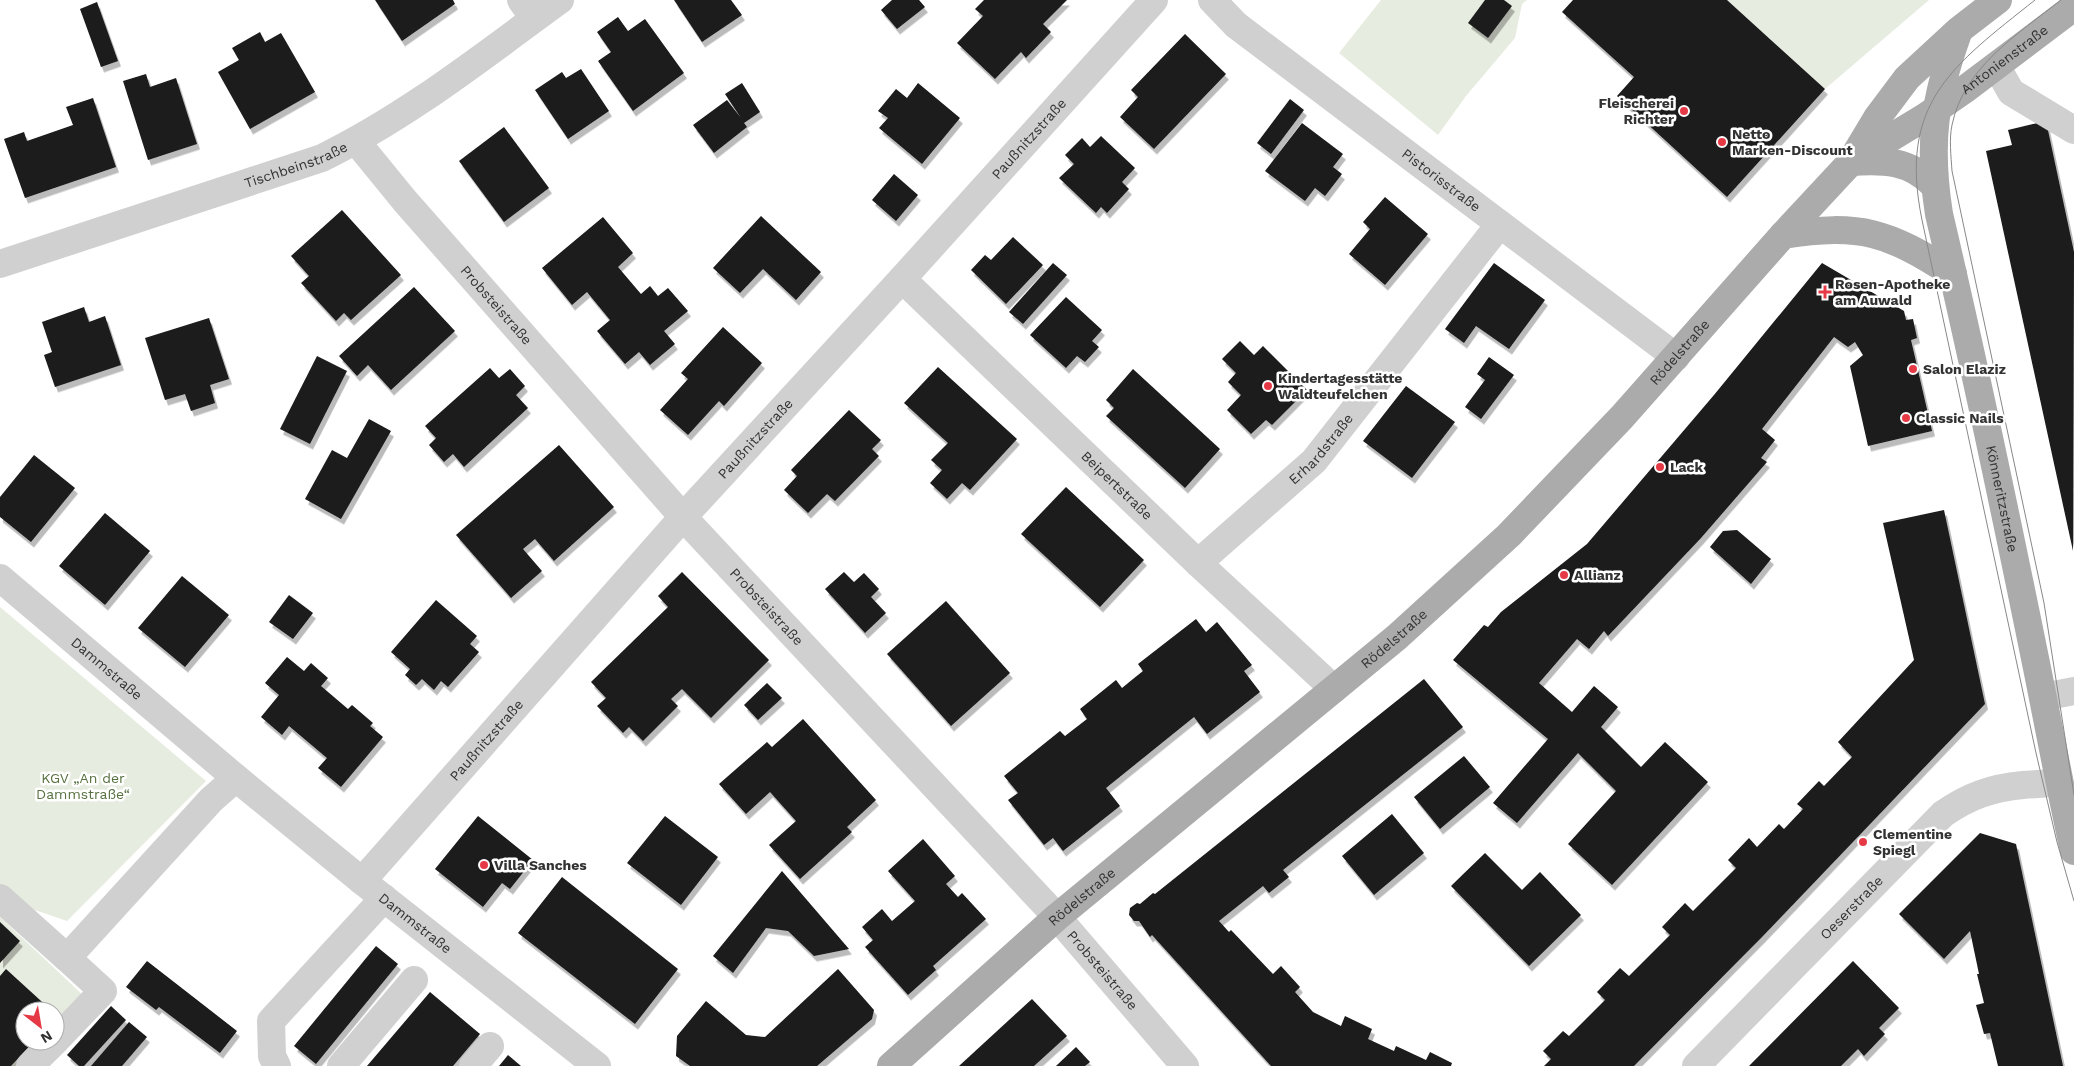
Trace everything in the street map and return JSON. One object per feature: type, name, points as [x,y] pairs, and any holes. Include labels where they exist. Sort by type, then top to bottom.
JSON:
[{"type":"main road","points":[[1959,30],[1998,0]]},
{"type":"main road","name":"Antonienstraße","points":[[1935,110],[1997,66],[2074,7]]},
{"type":"main road","name":"Könneritzstraße","points":[[1959,30],[1945,69],[1935,110],[1934,185],[2074,852]]},
{"type":"main road","name":"Rödelstraße","points":[[891,1066],[1057,917],[1430,608],[1509,535],[1612,428],[1783,235],[1851,162],[1877,118],[1907,78],[1959,30]]},
{"type":"main road","name":"Rödelstraße","points":[[1851,162],[1935,110]]},
{"type":"main road","points":[[1851,162],[1877,160],[1898,164],[1915,170],[1934,185]]},
{"type":"main road","points":[[1783,235],[1815,230],[1844,229],[1877,234],[1909,248],[1953,274]]},
{"type":"street","name":"Tischbeinstraße","points":[[0,264],[322,158],[356,142],[402,114],[528,9],[560,0]]},
{"type":"street","name":"Paußnitzstraße","points":[[362,881],[683,517],[902,279],[1154,0]]},
{"type":"street","name":"Pistorisstraße","points":[[1212,0],[1236,25],[1676,357]]},
{"type":"street","points":[[1997,66],[2011,92],[2074,130]]},
{"type":"street","name":"Probsteistraße","points":[[356,142],[405,201],[683,517],[1057,917],[1185,1066]]},
{"type":"street","name":"Erhardstraße","points":[[1198,563],[1314,461],[1500,224]]},
{"type":"street","name":"Beipertstraße","points":[[902,279],[1198,563],[1334,689]]},
{"type":"street","name":"Dammstraße","points":[[0,578],[236,778],[362,881],[597,1066]]},
{"type":"street","points":[[2043,698],[2074,692]]},
{"type":"street","points":[[67,958],[212,800],[236,778]]},
{"type":"street","name":"Oeserstraße","points":[[1696,1066],[1943,814],[1960,802],[1978,793],[2024,785],[2044,785],[2058,782]]},
{"type":"street","points":[[0,898],[103,991],[65,1031]]},
{"type":"street","points":[[277,1066],[272,1056],[271,1021],[384,898]]},
{"type":"street","points":[[341,1066],[414,980]]},
{"type":"street","points":[[30,1066],[45,1051]]},
{"type":"green space","points":[[1381,0],[1527,0],[1522,4],[1515,38],[1466,96],[1438,135],[1339,53]]},
{"type":"green space","points":[[1727,0],[1929,0],[1825,89]]},
{"type":"green space","name":"KGV „An der Dammstraße“","points":[[0,607],[206,781],[67,921],[0,898]]},
{"type":"green space","points":[[0,917],[86,998],[65,1019],[65,1001],[15,1001],[15,1051],[33,1051],[18,1066],[0,1066]]},
{"type":"pier","points":[[1945,0],[2074,0],[2074,61],[2046,83]]},
{"type":"building","points":[[375,0],[453,0],[455,4],[402,41]]},
{"type":"building","points":[[674,0],[731,0],[742,15],[702,42]]},
{"type":"building","points":[[892,0],[919,0],[925,7],[897,29],[881,10]]},
{"type":"building","points":[[984,0],[1067,0],[1043,24],[1051,32],[1026,58],[1021,52],[995,79],[957,43],[983,16],[975,9]]},
{"type":"building","points":[[1485,0],[1504,0],[1512,6],[1488,38],[1468,23]]},
{"type":"building","name":"Netto Marken-Discount","points":[[1573,0],[1727,0],[1825,89],[1727,197],[1617,96],[1634,77],[1562,12]]},
{"type":"building","points":[[97,2],[118,61],[101,67],[80,9]]},
{"type":"building","points":[[618,17],[628,31],[645,19],[684,73],[633,111],[598,61],[611,52],[597,32]]},
{"type":"building","points":[[260,32],[265,42],[281,33],[315,92],[250,129],[218,72],[239,60],[232,48]]},
{"type":"building","points":[[1185,34],[1226,74],[1154,149],[1120,117],[1138,97],[1131,90]]},
{"type":"building","points":[[581,69],[609,111],[568,139],[535,90],[562,72],[566,78]]},
{"type":"building","points":[[146,74],[150,87],[176,78],[197,144],[148,160],[123,81]]},
{"type":"building","points":[[742,83],[760,112],[744,123],[747,127],[714,153],[693,125],[727,100],[741,118],[725,94]]},
{"type":"building","points":[[918,83],[960,118],[922,164],[879,128],[888,118],[878,111],[896,89],[907,98]]},
{"type":"building","points":[[93,98],[116,167],[25,198],[4,139],[24,132],[27,141],[73,125],[66,107]]},
{"type":"building","points":[[1290,99],[1304,110],[1271,154],[1257,143]]},
{"type":"building","points":[[2046,121],[2074,252],[2073,551],[1986,151],[2012,145],[2008,130]]},
{"type":"building","points":[[1302,123],[1343,154],[1333,167],[1342,174],[1325,196],[1315,188],[1305,201],[1265,171]]},
{"type":"building","points":[[504,127],[549,188],[504,222],[459,161]]},
{"type":"building","points":[[1101,136],[1135,168],[1122,182],[1129,189],[1107,213],[1101,207],[1096,213],[1059,178],[1074,164],[1065,155],[1082,138],[1090,147]]},
{"type":"building","points":[[894,174],[918,195],[896,221],[872,200]]},
{"type":"building","points":[[1385,197],[1428,234],[1385,285],[1349,254],[1370,229],[1363,222]]},
{"type":"building","points":[[342,210],[401,275],[351,320],[344,313],[336,321],[301,283],[309,276],[291,256]]},
{"type":"building","points":[[761,216],[821,272],[796,300],[763,269],[740,293],[713,268]]},
{"type":"building","points":[[603,217],[633,253],[618,267],[641,294],[650,286],[658,296],[668,288],[688,311],[664,331],[675,344],[650,365],[639,352],[625,364],[597,331],[610,320],[587,292],[572,305],[542,268]]},
{"type":"building","points":[[1013,237],[1043,265],[1006,304],[971,270],[985,255],[991,260]]},
{"type":"building","points":[[1053,263],[1067,275],[1023,324],[1009,312]]},
{"type":"building","points":[[1494,263],[1545,300],[1509,349],[1476,326],[1464,343],[1445,329]]},
{"type":"building","points":[[1822,263],[1904,311],[1906,320],[1913,319],[1917,338],[1911,340],[1932,431],[1868,446],[1850,366],[1863,355],[1855,342],[1848,347],[1834,337],[1762,429],[1775,440],[1761,458],[1767,462],[1701,538],[1608,636],[1604,631],[1589,649],[1577,639],[1539,683],[1572,712],[1594,686],[1618,707],[1601,727],[1641,767],[1665,742],[1708,782],[1612,885],[1568,844],[1616,791],[1578,753],[1517,823],[1493,803],[1548,739],[1453,660],[1484,625],[1488,627],[1501,612],[1587,544],[1714,395]]},
{"type":"building","points":[[414,287],[455,331],[391,390],[368,365],[357,376],[339,356]]},
{"type":"building","points":[[1066,297],[1102,330],[1092,341],[1099,347],[1085,362],[1077,356],[1066,368],[1030,335]]},
{"type":"building","points":[[84,307],[89,322],[105,316],[121,365],[55,387],[44,355],[52,352],[42,322]]},
{"type":"building","points":[[209,318],[229,379],[210,385],[215,403],[191,411],[185,394],[165,400],[145,338]]},
{"type":"building","points":[[723,327],[762,363],[724,406],[719,401],[688,435],[660,410],[688,379],[681,373]]},
{"type":"building","name":"Kindertagesstätte Waldteufelchen","points":[[1240,341],[1254,355],[1263,346],[1307,390],[1272,425],[1266,420],[1251,434],[1227,410],[1241,395],[1228,382],[1236,373],[1222,359]]},
{"type":"building","points":[[317,356],[347,371],[310,444],[280,429]]},
{"type":"building","points":[[1489,357],[1514,375],[1481,419],[1465,407],[1485,380],[1477,374]]},
{"type":"building","points":[[938,367],[1017,439],[970,490],[962,483],[947,499],[930,483],[942,470],[931,460],[948,443],[904,403]]},
{"type":"building","points":[[490,368],[499,378],[510,369],[525,386],[516,395],[528,408],[464,467],[453,454],[444,462],[429,445],[436,438],[425,426]]},
{"type":"building","points":[[1133,369],[1220,449],[1185,488],[1106,416],[1114,408],[1106,400]]},
{"type":"building","points":[[1406,386],[1455,422],[1412,478],[1363,441]]},
{"type":"building","points":[[849,410],[881,440],[872,449],[879,456],[835,501],[827,494],[808,513],[784,490],[797,476],[791,470]]},
{"type":"building","points":[[369,419],[391,431],[341,519],[305,499],[332,450],[347,458]]},
{"type":"building","points":[[559,445],[614,507],[554,561],[535,539],[523,549],[542,571],[511,598],[456,535]]},
{"type":"building","points":[[34,455],[75,488],[31,542],[0,517],[0,497]]},
{"type":"building","points":[[1066,487],[1144,560],[1100,607],[1021,534]]},
{"type":"building","points":[[1944,510],[1985,704],[1762,937],[1634,1066],[1544,1066],[1551,1059],[1543,1051],[1563,1031],[1569,1036],[1605,1000],[1597,992],[1620,968],[1629,976],[1670,935],[1662,927],[1685,903],[1693,911],[1736,868],[1728,860],[1749,838],[1757,847],[1779,824],[1784,829],[1803,809],[1797,804],[1819,781],[1824,786],[1852,757],[1838,742],[1914,660],[1883,523]]},
{"type":"building","points":[[105,513],[150,551],[105,605],[59,566]]},
{"type":"building","points":[[1737,530],[1771,559],[1751,584],[1710,547],[1723,531]]},
{"type":"building","points":[[682,572],[769,660],[711,718],[682,689],[671,699],[678,706],[643,741],[629,727],[623,733],[597,706],[606,698],[591,682],[668,607],[658,596]]},
{"type":"building","points":[[844,572],[854,582],[864,573],[879,589],[871,597],[886,613],[865,633],[825,589]]},
{"type":"building","points":[[182,576],[229,615],[185,667],[138,628]]},
{"type":"building","points":[[289,595],[313,613],[293,639],[269,622]]},
{"type":"building","points":[[436,600],[477,636],[470,644],[479,652],[448,687],[441,681],[434,690],[422,679],[416,685],[405,675],[410,669],[391,652]]},
{"type":"building","points":[[946,601],[1010,673],[951,726],[887,654]]},
{"type":"building","points":[[1196,619],[1206,632],[1217,622],[1252,665],[1244,671],[1260,692],[1207,734],[1194,717],[1106,788],[1120,806],[1063,851],[1053,838],[1044,845],[1008,800],[1018,793],[1004,776],[1060,731],[1065,736],[1087,719],[1080,709],[1116,680],[1122,688],[1143,671],[1138,664]]},
{"type":"building","points":[[287,657],[304,671],[311,663],[328,678],[321,686],[348,709],[352,705],[373,723],[370,726],[383,737],[341,787],[318,768],[327,758],[289,726],[282,735],[261,717],[279,695],[265,683]]},
{"type":"building","points":[[1424,679],[1463,727],[1283,870],[1289,877],[1269,893],[1263,886],[1219,921],[1229,932],[1231,930],[1273,974],[1281,966],[1300,987],[1295,992],[1313,1012],[1341,1026],[1345,1016],[1372,1029],[1368,1039],[1394,1051],[1396,1046],[1426,1060],[1430,1052],[1452,1063],[1451,1066],[1271,1066],[1152,935],[1150,937],[1139,921],[1134,921],[1129,915],[1130,908],[1137,903],[1140,904],[1153,893],[1155,894]]},
{"type":"building","points":[[767,683],[782,698],[758,720],[744,705]]},
{"type":"building","points":[[803,719],[876,800],[847,827],[852,832],[800,879],[769,845],[796,821],[770,792],[746,814],[719,784],[767,742],[772,747]]},
{"type":"building","points":[[1464,756],[1490,787],[1440,829],[1414,797]]},
{"type":"building","points":[[1392,814],[1424,853],[1374,895],[1342,856]]},
{"type":"building","name":"Villa Sanches","points":[[478,816],[533,860],[510,889],[502,883],[483,907],[435,869]]},
{"type":"building","points":[[665,816],[718,857],[681,905],[627,863]]},
{"type":"building","points":[[1980,833],[2016,844],[2063,1066],[1998,1066],[1990,1033],[1984,1034],[1976,1005],[1984,1003],[1970,931],[1944,959],[1899,914]]},
{"type":"building","points":[[923,839],[955,876],[946,884],[958,897],[962,893],[986,919],[933,966],[936,970],[908,995],[865,947],[873,940],[862,927],[882,909],[892,921],[915,901],[888,871]]},
{"type":"building","points":[[1485,853],[1522,890],[1540,872],[1581,915],[1529,966],[1451,886]]},
{"type":"building","points":[[782,871],[849,949],[814,956],[788,931],[766,928],[733,973],[713,956]]},
{"type":"building","points":[[562,877],[678,969],[635,1024],[518,933]]},
{"type":"building","points":[[0,922],[20,941],[0,963]]},
{"type":"building","points":[[376,946],[398,964],[316,1064],[294,1046]]},
{"type":"building","points":[[147,961],[237,1031],[220,1053],[159,1007],[156,1010],[126,987]]},
{"type":"building","points":[[1853,961],[1899,1008],[1879,1028],[1885,1034],[1864,1056],[1858,1049],[1841,1066],[1749,1066]]},
{"type":"building","points":[[6,969],[41,1001],[15,1001],[15,1051],[25,1051],[11,1066],[0,1066],[0,976]]},
{"type":"building","points":[[838,969],[874,1010],[872,1019],[817,1066],[690,1066],[676,1056],[677,1036],[706,1001],[746,1035],[765,1037]]},
{"type":"building","points":[[430,992],[480,1034],[453,1066],[367,1066]]},
{"type":"building","points":[[1032,999],[1067,1036],[1034,1066],[959,1066]]},
{"type":"building","points":[[111,1006],[126,1020],[84,1066],[79,1066],[67,1055]]},
{"type":"building","points":[[129,1022],[147,1037],[122,1066],[91,1066]]},
{"type":"building","points":[[1076,1047],[1090,1062],[1085,1066],[1056,1066]]},
{"type":"building","points":[[508,1055],[521,1066],[499,1066]]},
{"type":"tram line","points":[[2035,0],[1979,46],[1956,68],[1938,91],[1925,116],[1918,146],[1917,180],[1922,220],[2036,753],[2057,842],[2074,901]]},
{"type":"tram line","points":[[2061,0],[2011,39],[1980,69],[1958,104],[1952,125],[1950,148],[1952,171],[2044,603],[2074,795]]},
{"type":"place","name":"Fleischerei Richter","points":[[1684,111]]},
{"type":"place","name":"Netto Marken-Discount","points":[[1722,142]]},
{"type":"place","name":"Rosen-Apotheke am Auwald","points":[[1825,292]]},
{"type":"place","name":"Salon Elaziz","points":[[1913,369]]},
{"type":"place","name":"Kindertagesstätte Waldteufelchen","points":[[1268,386]]},
{"type":"place","name":"Classic Nails","points":[[1906,418]]},
{"type":"place","name":"Lack","points":[[1660,467]]},
{"type":"place","name":"Allianz","points":[[1564,575]]},
{"type":"place","name":"Clementine Spiegl","points":[[1863,842]]},
{"type":"place","name":"Villa Sanches","points":[[484,865]]}]
